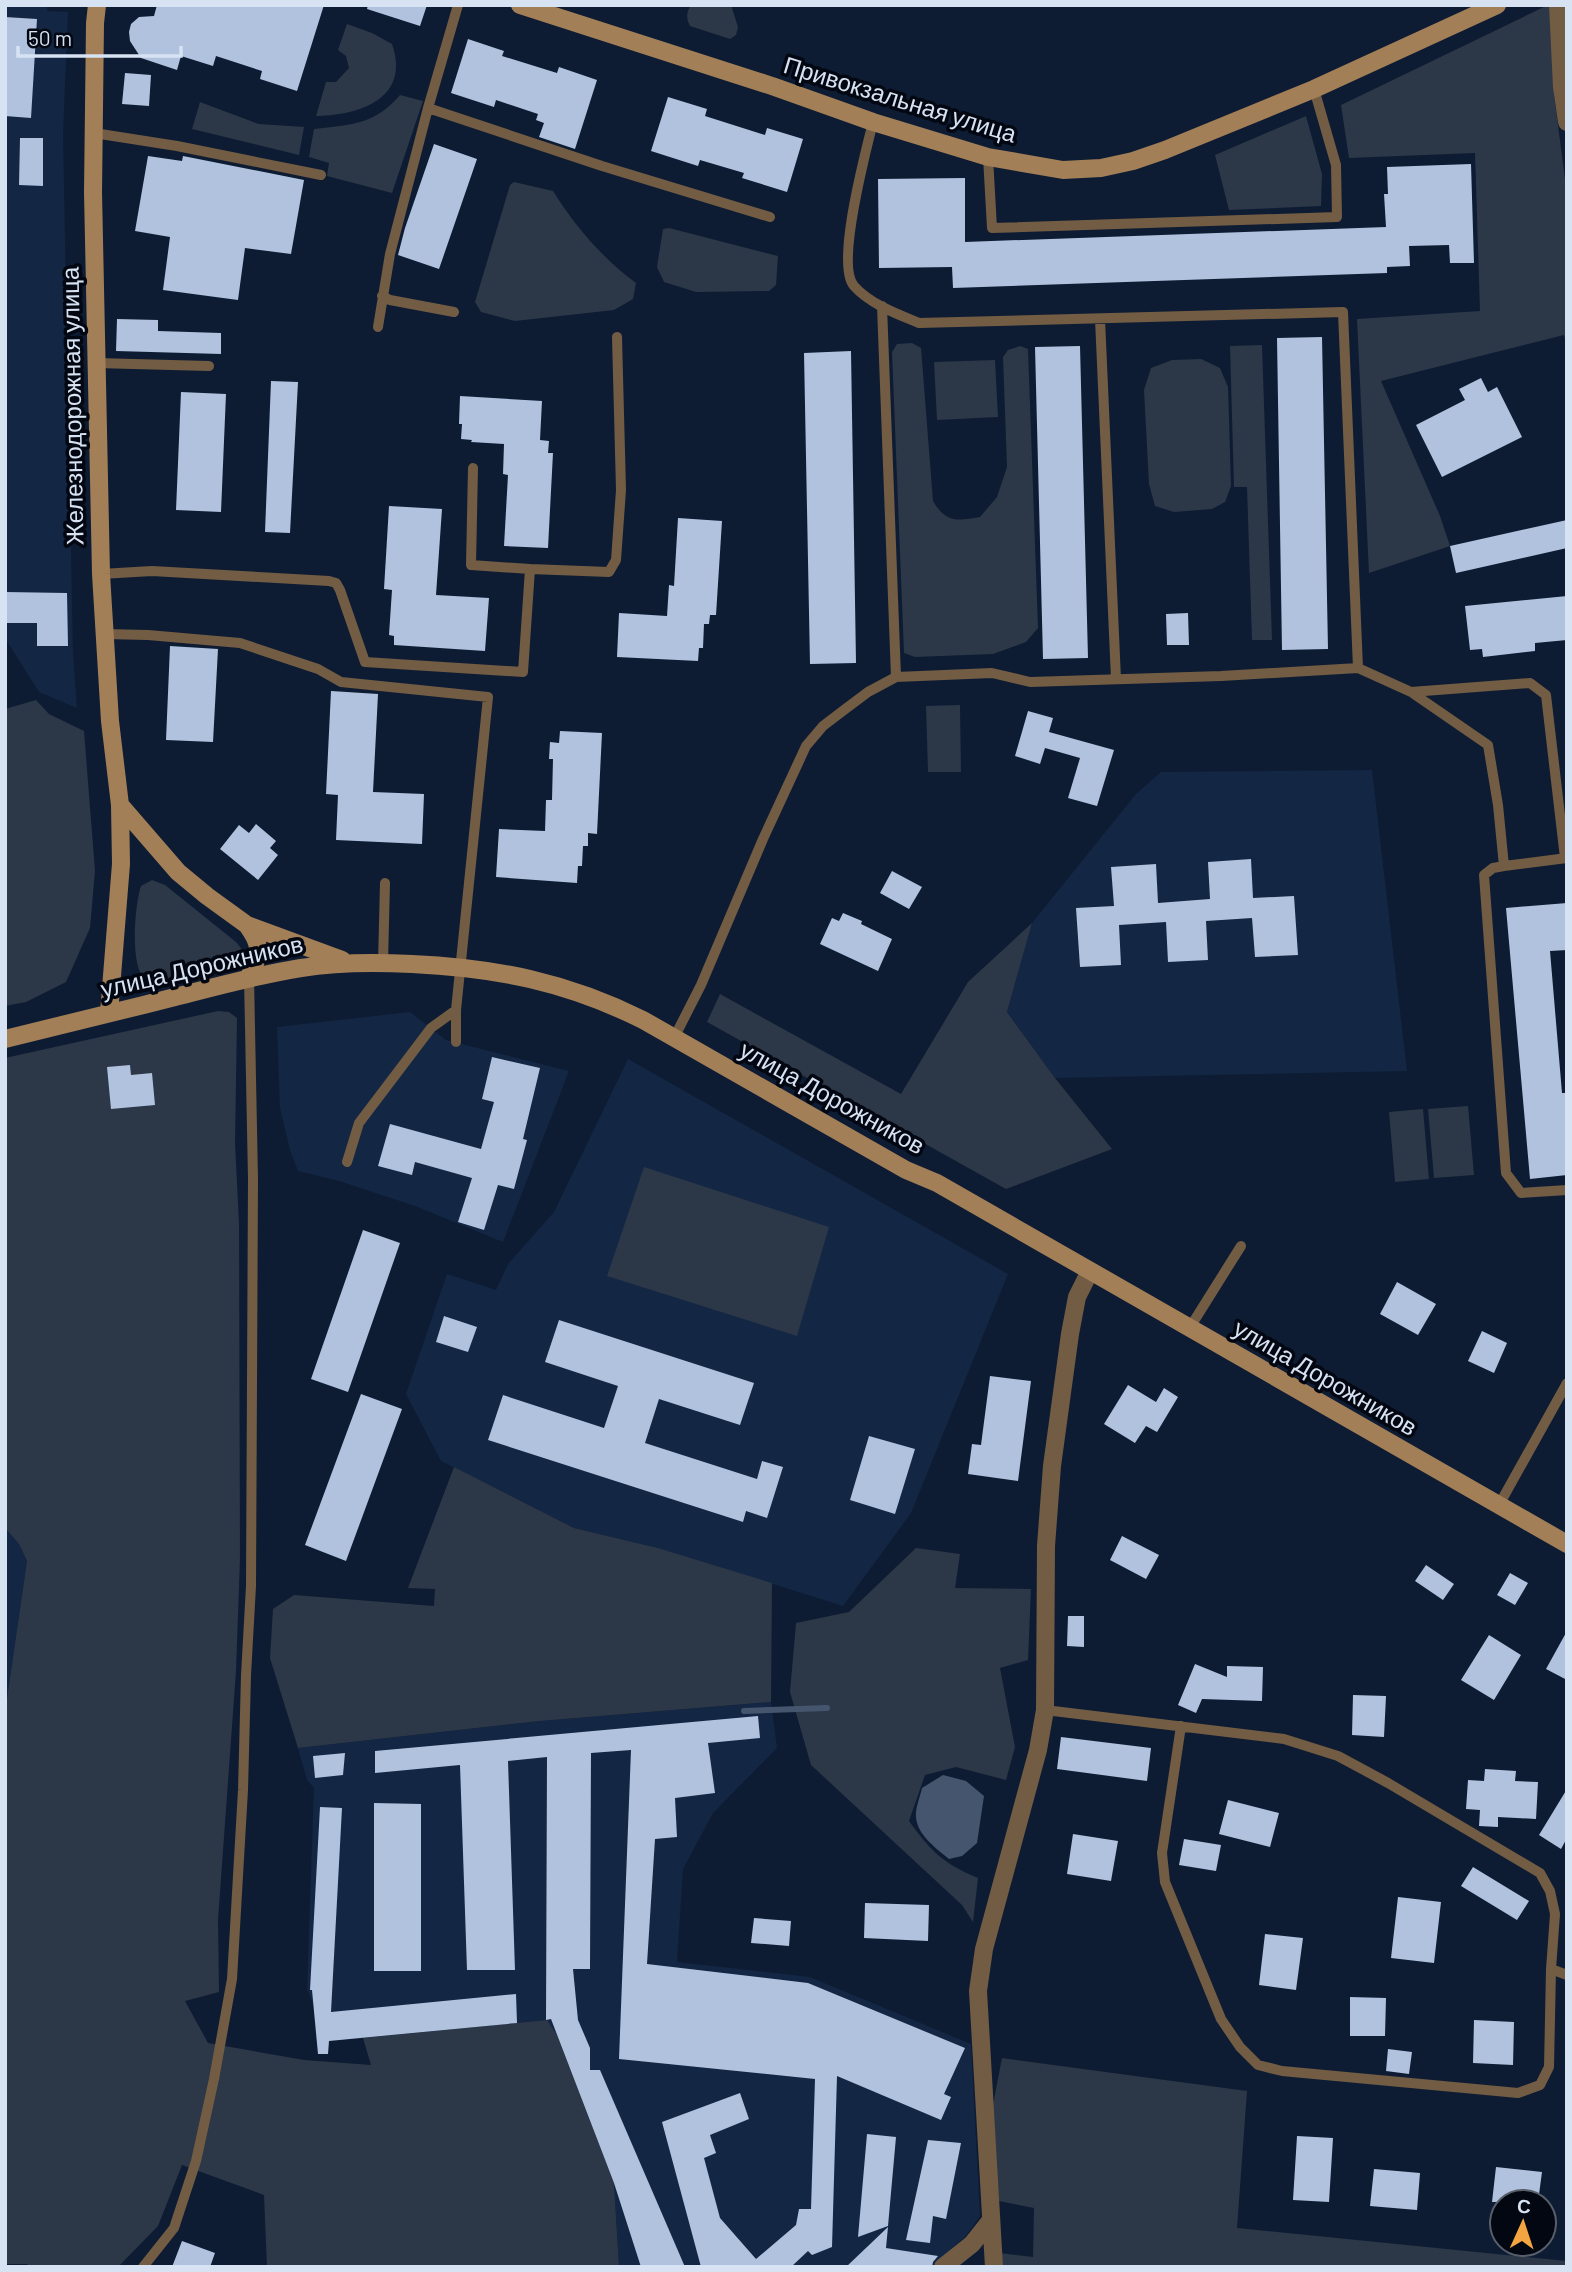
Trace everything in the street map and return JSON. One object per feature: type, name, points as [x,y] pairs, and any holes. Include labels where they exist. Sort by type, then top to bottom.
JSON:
[{"type":"street","name":"Железнодорожная улица","points":[[97,5],[94,23],[93,192],[101,574],[110,721],[120,805],[121,864],[109,1013]]},
{"type":"street","name":"Привокзальная улица","points":[[520,5],[772,86],[873,122],[988,157],[1063,170],[1101,168],[1165,150],[1314,89],[1497,5]]},
{"type":"street","points":[[1558,5],[1562,87],[1567,122]]},
{"type":"street","points":[[120,805],[178,872],[247,925],[349,963]]},
{"type":"street","points":[[247,925],[257,939],[259,951],[249,977]]},
{"type":"street","name":"улица Дорожников","points":[[5,1038],[249,977],[302,967],[349,963],[462,966],[566,987],[611,1004],[906,1170],[937,1183],[1567,1544]]},
{"type":"street","points":[[994,2267],[978,1992],[984,1949],[1038,1750],[1045,1710],[1046,1546],[1052,1466],[1077,1297],[1090,1271]]},
{"type":"street","points":[[943,2267],[972,2244],[991,2220]]},
{"type":"lane","points":[[378,327],[390,254],[458,5]]},
{"type":"lane","points":[[988,157],[992,228],[1337,217],[1336,165],[1314,89]]},
{"type":"lane","points":[[428,108],[602,166],[770,217]]},
{"type":"lane","points":[[873,122],[849,236],[847,274],[853,285],[882,306],[919,323],[1343,312],[1358,668]]},
{"type":"lane","points":[[94,133],[177,146],[321,175]]},
{"type":"lane","points":[[382,296],[454,313]]},
{"type":"lane","points":[[882,306],[896,677]]},
{"type":"lane","points":[[1100,319],[1116,679]]},
{"type":"lane","points":[[473,468],[471,565],[609,572],[616,561],[621,490],[617,337]]},
{"type":"lane","points":[[96,363],[209,366]]},
{"type":"lane","points":[[101,574],[152,571],[329,581],[336,583],[340,590],[365,662],[523,672],[530,569]]},
{"type":"lane","points":[[104,634],[240,643],[318,669],[341,682],[488,697],[456,1010],[456,1042]]},
{"type":"lane","points":[[674,1038],[701,985],[806,746],[823,726],[869,692],[896,677],[992,673],[1030,682],[1358,668],[1411,692],[1488,745],[1504,866]]},
{"type":"lane","points":[[1411,692],[1530,683],[1546,695],[1566,858],[1493,868],[1484,875],[1506,1173],[1521,1193],[1567,1190]]},
{"type":"lane","points":[[383,963],[385,883]]},
{"type":"lane","points":[[143,2267],[174,2228],[196,2161],[232,1979],[251,1586],[253,1179],[249,977]]},
{"type":"lane","points":[[347,1162],[359,1123],[431,1028],[456,1010]]},
{"type":"lane","points":[[1189,1329],[1241,1246]]},
{"type":"lane","points":[[1499,1505],[1567,1383]]},
{"type":"lane","points":[[1045,1710],[1181,1726],[1284,1739],[1338,1756],[1540,1873],[1550,1891],[1555,1914],[1549,2067],[1540,2085],[1518,2093],[1282,2071],[1258,2065],[1240,2047],[1221,2019],[1165,1882],[1162,1853],[1181,1726]]},
{"type":"lane","points":[[1551,1969],[1567,1975]]},
{"type":"shaded area","points":[[5,5],[47,5],[47,11],[68,12],[63,134],[73,654],[77,708],[39,692],[5,638]]},
{"type":"shaded area","points":[[691,5],[731,5],[738,27],[736,35],[730,39],[690,26],[687,16]]},
{"type":"shaded area","points":[[1548,5],[1567,5],[1567,85],[1554,95],[1567,194],[1567,348],[1564,335],[1381,381],[1440,516],[1450,546],[1369,573],[1357,319],[1480,311],[1475,153],[1349,158],[1341,105]]},
{"type":"shaded area","points":[[347,24],[392,44],[396,63],[394,78],[388,91],[364,107],[349,112],[316,116],[326,82],[336,82],[349,68],[346,56],[338,50]]},
{"type":"shaded area","points":[[400,95],[423,101],[392,193],[327,176],[329,163],[309,157],[314,129],[361,122],[381,113]]},
{"type":"shaded area","points":[[200,102],[259,124],[304,127],[299,155],[192,129]]},
{"type":"shaded area","points":[[1306,116],[1322,174],[1321,206],[1229,210],[1215,155]]},
{"type":"shaded area","points":[[514,182],[553,191],[590,241],[636,283],[633,299],[614,310],[515,321],[481,312],[475,302],[510,185]]},
{"type":"shaded area","points":[[669,228],[778,256],[776,285],[769,291],[696,292],[664,282],[657,267],[663,229]]},
{"type":"shaded area","points":[[912,343],[921,348],[933,501],[943,513],[953,519],[980,517],[997,497],[1007,467],[1003,357],[1008,350],[1020,346],[1028,349],[1038,628],[1026,642],[993,654],[915,657],[904,653],[892,352],[897,344]]},
{"type":"shaded area","points":[[1262,345],[1272,640],[1252,640],[1247,487],[1234,487],[1230,346]]},
{"type":"shaded area","points":[[1201,359],[1220,368],[1228,387],[1231,486],[1225,502],[1212,509],[1174,512],[1155,506],[1149,484],[1144,390],[1151,368],[1172,360]]},
{"type":"shaded area","points":[[995,360],[998,417],[937,420],[934,362]]},
{"type":"shaded area","points":[[36,700],[49,714],[84,731],[95,871],[90,928],[66,982],[26,1002],[5,1006],[5,709]]},
{"type":"shaded area","points":[[960,705],[961,772],[928,772],[926,706]]},
{"type":"shaded area","points":[[1372,770],[1407,1071],[1055,1078],[1007,1012],[1032,923],[1136,794],[1161,772]]},
{"type":"shaded area","points":[[152,880],[165,885],[236,942],[241,948],[241,955],[233,965],[157,983],[146,980],[137,963],[135,920],[141,886]]},
{"type":"shaded area","points":[[1032,923],[1007,1012],[1112,1149],[1006,1189],[707,1022],[720,994],[901,1094],[968,982]]},
{"type":"shaded area","points":[[218,1011],[229,1012],[237,1018],[235,1143],[239,1224],[240,1559],[236,1671],[218,1920],[219,1992],[185,2001],[208,2043],[304,2060],[371,2065],[363,2038],[547,2020],[557,2035],[614,2183],[619,2267],[267,2267],[264,2195],[182,2165],[158,2226],[118,2267],[30,2267],[27,2264],[5,2264],[5,1712],[27,1561],[19,1544],[5,1528],[5,1058]]},
{"type":"shaded area","points":[[410,1012],[446,1040],[569,1071],[503,1242],[415,1206],[339,1181],[298,1171],[280,1108],[277,1027]]},
{"type":"shaded area","points":[[628,1059],[1008,1274],[911,1513],[843,1606],[658,1548],[574,1528],[441,1461],[406,1394],[447,1274],[496,1290],[508,1264],[554,1212]]},
{"type":"shaded area","points":[[1468,1106],[1474,1175],[1434,1178],[1428,1109]]},
{"type":"shaded area","points":[[1423,1109],[1429,1179],[1395,1182],[1389,1112]]},
{"type":"shaded area","points":[[644,1167],[829,1227],[797,1336],[607,1276]]},
{"type":"shaded area","points":[[454,1467],[574,1528],[658,1548],[772,1583],[771,1702],[540,1721],[298,1748],[270,1658],[273,1609],[294,1595],[434,1606],[435,1589],[408,1588]]},
{"type":"shaded area","points":[[5,1528],[19,1544],[27,1561],[5,1712]]},
{"type":"shaded area","points":[[916,1548],[960,1554],[955,1588],[1031,1589],[1028,1660],[1000,1668],[1015,1747],[1006,1780],[956,1767],[925,1775],[909,1821],[938,1855],[978,1878],[973,1922],[962,1905],[811,1765],[790,1692],[796,1623],[849,1612]]},
{"type":"shaded area","points":[[771,1702],[777,1748],[713,1813],[683,1869],[677,1962],[810,1977],[971,2044],[980,2216],[965,2237],[930,2267],[619,2267],[614,2183],[557,2035],[547,2020],[317,2042],[314,2006],[307,1989],[314,1788],[307,1780],[298,1748],[540,1721]]},
{"type":"shaded area","points":[[943,1775],[966,1781],[984,1796],[977,1843],[962,1856],[949,1859],[924,1836],[916,1817],[922,1788]]},
{"type":"shaded area","points":[[1002,2058],[1247,2091],[1237,2228],[1488,2253],[1488,2258],[1567,2261],[1567,2267],[1001,2267],[1000,2253],[1033,2257],[1034,2208],[999,2201],[991,2115]]},
{"type":"building","points":[[157,5],[324,5],[297,91],[260,79],[262,71],[216,56],[213,66],[181,56],[177,70],[141,58],[130,41],[131,24],[139,17],[154,16]]},
{"type":"building","points":[[368,5],[427,5],[420,26],[367,9]]},
{"type":"building","points":[[5,17],[37,19],[31,118],[5,116]]},
{"type":"building","points":[[468,39],[504,51],[502,56],[557,73],[559,67],[597,80],[575,149],[539,137],[544,123],[536,120],[538,114],[496,100],[494,107],[451,93]]},
{"type":"building","points":[[125,73],[151,75],[149,106],[122,104]]},
{"type":"building","points":[[668,97],[707,109],[705,116],[765,135],[767,128],[803,139],[787,192],[742,178],[744,173],[700,160],[698,166],[651,151]]},
{"type":"building","points":[[20,138],[43,138],[43,186],[19,185]]},
{"type":"building","points":[[434,144],[477,159],[439,269],[398,255]]},
{"type":"building","points":[[148,156],[182,161],[183,156],[304,180],[291,254],[245,248],[238,300],[163,290],[170,237],[135,231]]},
{"type":"building","points":[[1471,164],[1474,263],[1450,263],[1449,245],[1409,246],[1410,266],[1387,267],[1387,273],[953,288],[952,267],[879,268],[878,179],[965,178],[965,242],[1386,227],[1384,194],[1388,194],[1387,167]]},
{"type":"building","points":[[117,319],[158,320],[158,331],[221,333],[221,354],[116,351]]},
{"type":"building","points":[[1322,337],[1328,649],[1282,650],[1277,338]]},
{"type":"building","points":[[1080,346],[1088,658],[1043,659],[1035,347]]},
{"type":"building","points":[[851,351],[856,663],[810,664],[804,353]]},
{"type":"building","points":[[1481,378],[1488,392],[1497,387],[1522,437],[1442,477],[1416,425],[1465,400],[1459,389]]},
{"type":"building","points":[[271,381],[298,382],[290,533],[265,532]]},
{"type":"building","points":[[181,392],[226,394],[221,512],[176,510]]},
{"type":"building","points":[[460,396],[542,401],[540,440],[549,441],[548,453],[553,453],[548,548],[504,546],[508,475],[503,474],[504,444],[461,439]]},
{"type":"building","points":[[389,506],[442,509],[436,595],[489,598],[485,651],[394,645],[394,636],[389,635],[392,590],[384,589]]},
{"type":"building","points":[[678,518],[722,521],[716,615],[710,615],[709,624],[704,624],[703,648],[699,648],[698,661],[617,657],[619,613],[667,616],[669,585],[674,586]]},
{"type":"building","points":[[1567,520],[1567,548],[1456,573],[1450,546]]},
{"type":"building","points":[[5,592],[67,593],[68,646],[37,646],[37,623],[5,623]]},
{"type":"building","points":[[1567,596],[1567,640],[1535,643],[1535,651],[1483,657],[1482,649],[1470,650],[1465,606]]},
{"type":"building","points":[[1188,613],[1189,645],[1167,645],[1166,614]]},
{"type":"building","points":[[170,646],[218,649],[213,742],[166,740]]},
{"type":"building","points":[[331,691],[378,694],[373,792],[424,794],[422,844],[336,840],[338,795],[326,794]]},
{"type":"building","points":[[1028,711],[1053,718],[1049,732],[1114,750],[1097,806],[1068,798],[1080,758],[1045,748],[1040,764],[1015,756]]},
{"type":"building","points":[[560,731],[602,733],[597,834],[588,833],[588,846],[583,846],[582,866],[578,866],[577,883],[496,877],[499,829],[545,831],[546,800],[552,800],[553,759],[549,759],[550,742],[559,743]]},
{"type":"building","points":[[256,824],[276,841],[270,848],[278,855],[258,880],[220,849],[239,825],[249,833]]},
{"type":"building","points":[[1251,859],[1253,898],[1294,896],[1298,955],[1255,957],[1252,918],[1206,921],[1208,960],[1168,962],[1166,922],[1119,925],[1121,965],[1080,967],[1076,908],[1114,906],[1111,867],[1156,864],[1158,903],[1210,899],[1208,862]]},
{"type":"building","points":[[892,871],[922,887],[909,909],[880,893]]},
{"type":"building","points":[[1567,903],[1567,950],[1550,951],[1562,1093],[1567,1093],[1567,1175],[1530,1179],[1506,908]]},
{"type":"building","points":[[843,913],[892,939],[878,971],[820,944],[832,918],[839,921]]},
{"type":"building","points":[[492,1057],[540,1068],[523,1139],[527,1140],[514,1189],[498,1185],[484,1230],[458,1222],[472,1178],[415,1162],[412,1175],[378,1166],[390,1124],[481,1149],[494,1102],[482,1099]]},
{"type":"building","points":[[130,1065],[131,1075],[152,1073],[155,1105],[111,1109],[107,1067]]},
{"type":"building","points":[[363,1230],[400,1243],[348,1392],[311,1379]]},
{"type":"building","points":[[1397,1282],[1436,1304],[1418,1335],[1380,1314]]},
{"type":"building","points":[[444,1316],[477,1327],[468,1352],[436,1342]]},
{"type":"building","points":[[559,1320],[754,1383],[740,1425],[659,1399],[645,1443],[757,1479],[762,1461],[783,1467],[767,1518],[746,1511],[743,1522],[488,1440],[503,1395],[604,1428],[618,1386],[545,1362]]},
{"type":"building","points":[[1482,1331],[1507,1343],[1494,1373],[1468,1361]]},
{"type":"building","points":[[990,1376],[1031,1381],[1018,1481],[968,1474],[972,1444],[981,1445]]},
{"type":"building","points":[[1128,1385],[1156,1402],[1164,1388],[1178,1397],[1157,1432],[1146,1426],[1135,1443],[1104,1424]]},
{"type":"building","points":[[361,1394],[402,1409],[346,1561],[305,1545]]},
{"type":"building","points":[[869,1436],[915,1449],[895,1514],[850,1500]]},
{"type":"building","points":[[1122,1536],[1159,1555],[1146,1579],[1110,1560]]},
{"type":"building","points":[[1426,1565],[1454,1584],[1443,1600],[1415,1581]]},
{"type":"building","points":[[1510,1573],[1528,1583],[1515,1605],[1497,1595]]},
{"type":"building","points":[[1068,1616],[1084,1616],[1084,1647],[1067,1646]]},
{"type":"building","points":[[1567,1631],[1567,1680],[1546,1669]]},
{"type":"building","points":[[1489,1635],[1521,1655],[1494,1700],[1461,1680]]},
{"type":"building","points":[[1195,1664],[1227,1677],[1227,1666],[1263,1667],[1262,1701],[1202,1699],[1196,1713],[1178,1705]]},
{"type":"building","points":[[1353,1695],[1386,1696],[1384,1737],[1352,1735]]},
{"type":"building","points":[[758,1716],[760,1738],[708,1743],[715,1793],[675,1798],[677,1837],[655,1839],[647,1964],[808,1983],[965,2048],[944,2094],[951,2097],[941,2120],[837,2076],[832,2247],[812,2255],[808,2251],[791,2267],[701,2267],[662,2122],[740,2093],[749,2119],[710,2135],[716,2153],[704,2158],[720,2218],[756,2259],[796,2225],[799,2209],[811,2209],[815,2079],[619,2059],[631,1750],[591,1753],[590,1969],[573,1969],[578,2020],[590,2048],[590,2070],[600,2070],[685,2267],[641,2267],[614,2183],[551,2019],[546,2020],[547,1757],[508,1761],[515,1970],[467,1970],[460,1765],[375,1773],[375,1751]]},
{"type":"building","points":[[1061,1737],[1151,1748],[1147,1781],[1057,1769]]},
{"type":"building","points":[[345,1753],[343,1775],[315,1778],[313,1756]]},
{"type":"building","points":[[1485,1769],[1516,1771],[1515,1781],[1538,1782],[1536,1819],[1498,1817],[1498,1827],[1479,1826],[1480,1810],[1466,1809],[1468,1780],[1484,1781]]},
{"type":"building","points":[[1567,1789],[1567,1838],[1561,1849],[1539,1835]]},
{"type":"building","points":[[1228,1800],[1279,1813],[1270,1847],[1219,1834]]},
{"type":"building","points":[[374,1803],[421,1804],[421,1971],[374,1971]]},
{"type":"building","points":[[320,1807],[342,1808],[331,2012],[516,1994],[517,2023],[329,2041],[328,2054],[318,2054],[310,1990]]},
{"type":"building","points":[[1073,1834],[1118,1841],[1111,1881],[1067,1874]]},
{"type":"building","points":[[1184,1839],[1221,1845],[1216,1871],[1179,1865]]},
{"type":"building","points":[[1473,1867],[1529,1901],[1517,1920],[1461,1886]]},
{"type":"building","points":[[1398,1897],[1441,1902],[1434,1963],[1391,1958]]},
{"type":"building","points":[[865,1903],[929,1905],[928,1941],[864,1938]]},
{"type":"building","points":[[754,1918],[791,1921],[789,1946],[751,1943]]},
{"type":"building","points":[[1265,1934],[1303,1938],[1296,1990],[1259,1985]]},
{"type":"building","points":[[1350,1997],[1386,1998],[1385,2036],[1350,2036]]},
{"type":"building","points":[[1474,2020],[1514,2022],[1513,2065],[1473,2063]]},
{"type":"building","points":[[1388,2049],[1412,2052],[1409,2074],[1386,2071]]},
{"type":"building","points":[[867,2134],[896,2137],[888,2226],[858,2237]]},
{"type":"building","points":[[1297,2136],[1333,2138],[1329,2202],[1293,2200]]},
{"type":"building","points":[[928,2140],[961,2143],[946,2219],[933,2216],[930,2243],[906,2240]]},
{"type":"building","points":[[1496,2167],[1542,2172],[1540,2188],[1494,2188]]},
{"type":"building","points":[[1374,2169],[1420,2173],[1417,2210],[1370,2206]]},
{"type":"building","points":[[888,2227],[886,2248],[938,2256],[932,2267],[846,2267]]},
{"type":"building","points":[[182,2241],[215,2253],[210,2267],[172,2267]]},
{"type":"waterway","points":[[744,1711],[827,1708]]}]
